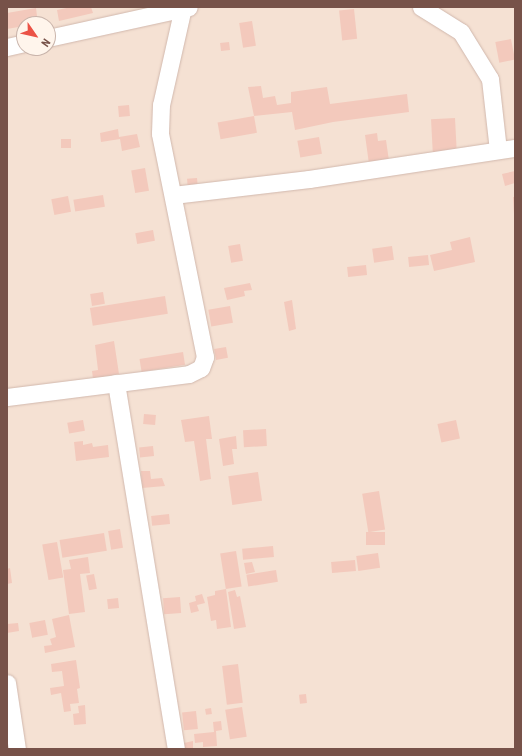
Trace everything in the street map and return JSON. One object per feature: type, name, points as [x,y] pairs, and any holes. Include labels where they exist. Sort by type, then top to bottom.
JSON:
[{"type":"street","points":[[7,397],[189,374],[201,368],[205,357],[160,133],[161,105],[185,7],[56,36]]},
{"type":"street","points":[[421,7],[461,32],[490,79],[498,150]]},
{"type":"street","points":[[173,194],[309,179],[515,148]]},
{"type":"street","points":[[116,383],[176,749]]},
{"type":"street","points":[[7,683],[17,749]]},
{"type":"shaded area","points":[[7,7],[515,7],[515,749],[7,749]]},
{"type":"building","points":[[71,7],[91,7],[93,13],[59,21],[57,10]]},
{"type":"building","points":[[36,8],[37,16],[16,16],[16,27],[7,29],[7,13]]},
{"type":"building","points":[[354,9],[357,39],[342,40],[339,11]]},
{"type":"building","points":[[252,21],[256,46],[243,48],[239,23]]},
{"type":"building","points":[[511,39],[515,60],[499,63],[495,42]]},
{"type":"building","points":[[229,42],[230,50],[221,51],[220,43]]},
{"type":"building","points":[[261,86],[263,98],[275,96],[277,105],[291,103],[291,92],[327,87],[330,104],[407,94],[409,112],[333,122],[295,130],[292,112],[254,116],[248,87]]},
{"type":"building","points":[[129,105],[130,116],[119,117],[118,106]]},
{"type":"building","points":[[254,116],[257,133],[221,139],[218,122]]},
{"type":"building","points":[[455,118],[457,152],[433,153],[431,119]]},
{"type":"building","points":[[118,129],[119,137],[137,134],[140,147],[122,151],[120,139],[101,142],[100,133]]},
{"type":"building","points":[[377,133],[378,141],[386,140],[389,161],[369,164],[365,135]]},
{"type":"building","points":[[319,137],[322,154],[300,158],[297,141]]},
{"type":"building","points":[[61,139],[71,139],[71,148],[61,148]]},
{"type":"building","points":[[145,168],[149,191],[135,193],[131,170]]},
{"type":"building","points":[[515,171],[515,183],[505,186],[502,174]]},
{"type":"building","points":[[197,178],[198,189],[188,190],[187,179]]},
{"type":"building","points":[[103,195],[105,207],[75,212],[73,200]]},
{"type":"building","points":[[68,196],[71,212],[54,215],[51,199]]},
{"type":"building","points":[[513,197],[515,197],[515,214],[514,214]]},
{"type":"building","points":[[153,230],[155,241],[137,244],[135,233]]},
{"type":"building","points":[[470,237],[475,262],[434,271],[430,255],[452,250],[450,242]]},
{"type":"building","points":[[240,244],[243,261],[231,263],[228,246]]},
{"type":"building","points":[[392,246],[394,260],[374,263],[372,249]]},
{"type":"building","points":[[428,255],[429,265],[409,267],[408,257]]},
{"type":"building","points":[[366,265],[367,275],[348,277],[347,267]]},
{"type":"building","points":[[250,283],[252,290],[244,291],[245,296],[227,300],[224,288]]},
{"type":"building","points":[[103,292],[105,304],[92,306],[90,294]]},
{"type":"building","points":[[165,296],[168,314],[93,326],[90,308]]},
{"type":"building","points":[[292,300],[296,329],[289,331],[284,302]]},
{"type":"building","points":[[230,306],[233,323],[211,327],[208,310]]},
{"type":"building","points":[[114,341],[119,374],[93,379],[92,371],[98,370],[95,345]]},
{"type":"building","points":[[226,347],[228,358],[216,360],[214,349]]},
{"type":"building","points":[[183,352],[185,365],[142,372],[140,359]]},
{"type":"building","points":[[144,414],[156,415],[155,425],[143,424]]},
{"type":"building","points":[[209,416],[212,439],[206,439],[211,479],[200,481],[194,441],[185,442],[181,420]]},
{"type":"building","points":[[83,420],[85,431],[69,434],[67,423]]},
{"type":"building","points":[[456,420],[460,439],[441,443],[437,424]]},
{"type":"building","points":[[266,429],[267,446],[244,447],[243,430]]},
{"type":"building","points":[[236,436],[237,449],[232,449],[234,464],[223,466],[219,439]]},
{"type":"building","points":[[83,441],[83,445],[92,443],[93,447],[108,445],[109,457],[76,461],[74,442]]},
{"type":"building","points":[[153,446],[154,456],[140,457],[139,447]]},
{"type":"building","points":[[141,471],[150,471],[151,479],[162,478],[165,486],[142,488]]},
{"type":"building","points":[[258,472],[262,501],[232,505],[228,476]]},
{"type":"building","points":[[379,491],[385,530],[368,532],[362,494]]},
{"type":"building","points":[[169,514],[170,524],[152,526],[151,516]]},
{"type":"building","points":[[120,529],[123,548],[111,550],[108,531]]},
{"type":"building","points":[[366,532],[385,532],[385,545],[366,545]]},
{"type":"building","points":[[104,533],[107,551],[62,558],[60,540]]},
{"type":"building","points":[[57,542],[63,577],[48,580],[42,545]]},
{"type":"building","points":[[273,546],[274,557],[243,560],[242,549]]},
{"type":"building","points":[[236,551],[242,587],[226,589],[220,554]]},
{"type":"building","points":[[378,553],[380,568],[358,571],[356,556]]},
{"type":"building","points":[[88,557],[90,573],[80,574],[85,612],[69,614],[63,570],[71,569],[69,560]]},
{"type":"building","points":[[355,560],[356,571],[332,573],[331,562]]},
{"type":"building","points":[[252,562],[255,572],[246,574],[244,563]]},
{"type":"building","points":[[10,568],[12,583],[7,584],[7,569]]},
{"type":"building","points":[[276,570],[278,582],[248,587],[246,575]]},
{"type":"building","points":[[94,574],[97,589],[89,590],[86,576]]},
{"type":"building","points":[[226,589],[231,627],[217,629],[216,620],[211,621],[207,597],[215,595],[215,591]]},
{"type":"building","points":[[235,590],[237,597],[240,596],[246,627],[234,629],[228,592]]},
{"type":"building","points":[[202,594],[205,603],[197,605],[199,611],[191,613],[189,603],[196,601],[195,596]]},
{"type":"building","points":[[180,597],[181,613],[164,614],[163,598]]},
{"type":"building","points":[[118,598],[119,608],[108,609],[107,599]]},
{"type":"building","points":[[69,615],[75,647],[45,653],[44,646],[52,645],[50,639],[56,637],[52,619]]},
{"type":"building","points":[[45,620],[48,635],[32,638],[29,623]]},
{"type":"building","points":[[18,623],[19,631],[7,633],[7,624]]},
{"type":"building","points":[[76,660],[80,688],[77,689],[79,703],[70,704],[71,711],[64,712],[61,693],[51,695],[50,688],[64,686],[62,671],[52,672],[51,664]]},
{"type":"building","points":[[238,664],[243,703],[227,705],[222,666]]},
{"type":"building","points":[[306,694],[307,703],[300,704],[299,695]]},
{"type":"building","points":[[85,705],[86,724],[74,725],[73,714],[79,713],[78,706]]},
{"type":"building","points":[[242,707],[247,737],[230,739],[225,710]]},
{"type":"building","points":[[211,708],[212,714],[206,715],[205,709]]},
{"type":"building","points":[[196,711],[198,729],[184,730],[182,712]]},
{"type":"building","points":[[221,721],[222,730],[216,731],[217,746],[203,747],[203,742],[195,743],[194,734],[214,732],[213,722]]},
{"type":"building","points":[[193,741],[193,748],[185,749],[184,743]]}]
